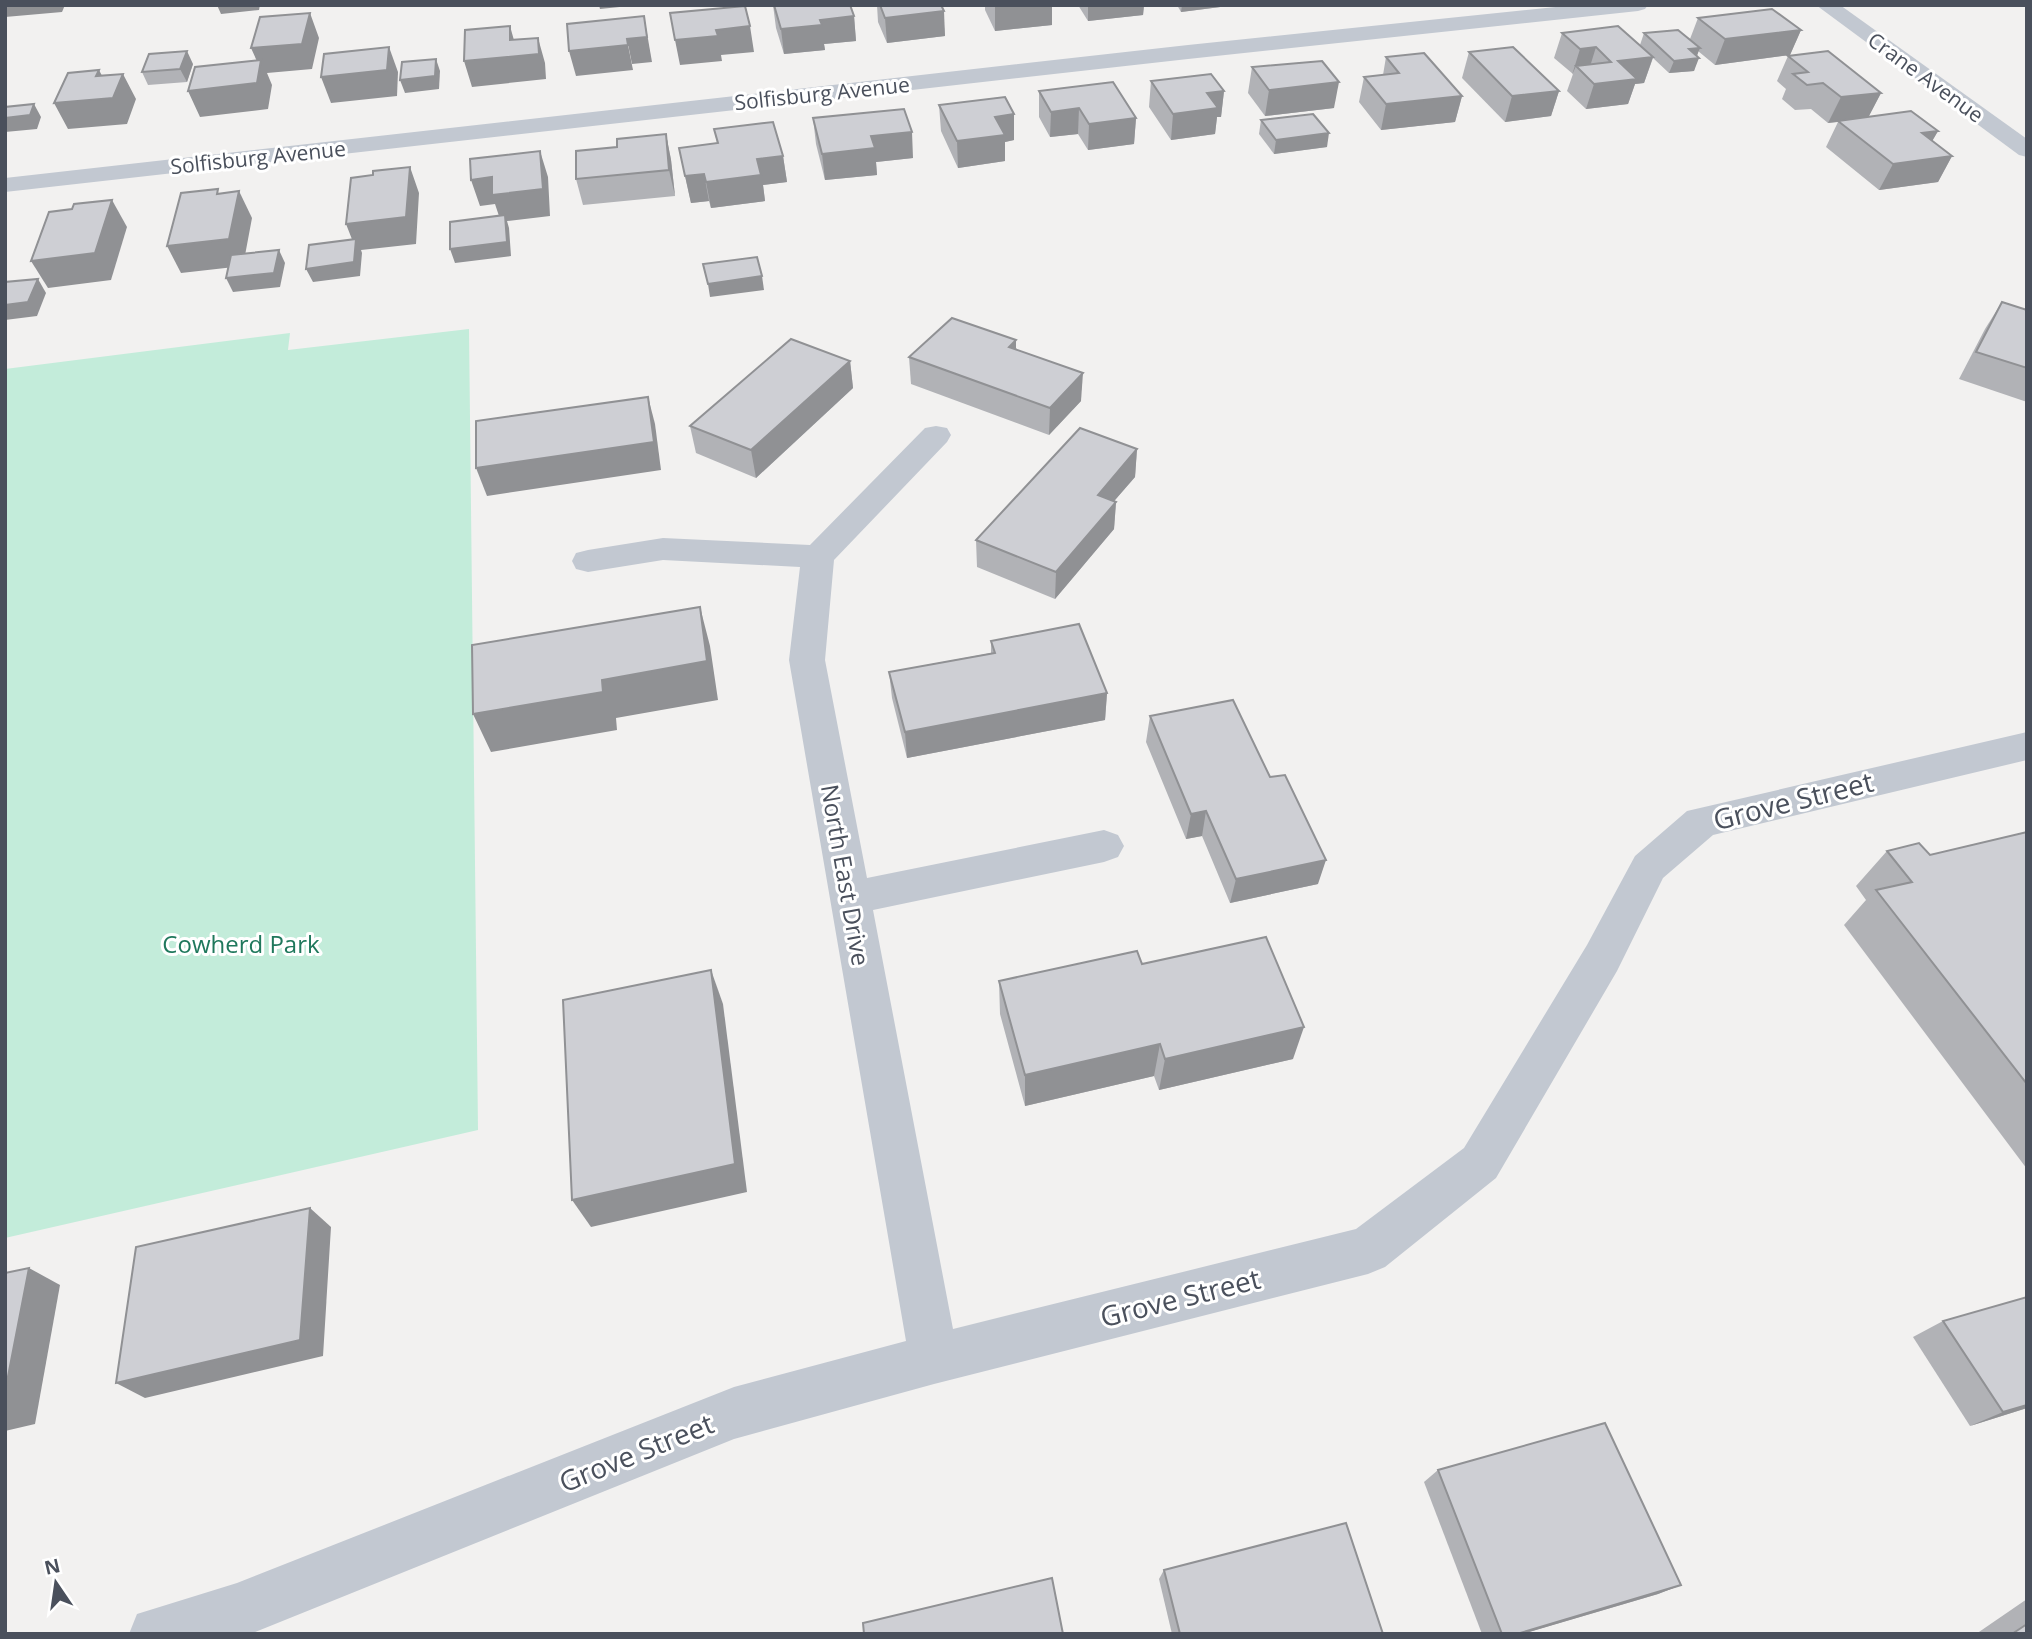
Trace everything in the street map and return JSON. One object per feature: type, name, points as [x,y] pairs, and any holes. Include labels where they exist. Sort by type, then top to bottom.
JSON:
[{"type":"street","name":"Solfisburg Avenue","points":[[5,186],[1146,57],[1638,5]]},
{"type":"street","name":"Crane Avenue","points":[[1826,5],[2027,150]]},
{"type":"street","points":[[588,561],[663,549],[818,557],[936,435]]},
{"type":"street","name":"North East Drive","points":[[818,557],[807,660],[934,1359]]},
{"type":"street","name":"Grove Street","points":[[157,1634],[237,1611],[734,1413],[934,1359],[1368,1250],[1480,1163],[1602,958],[1649,867],[1701,822],[2027,746]]},
{"type":"street","points":[[850,898],[1104,846]]},
{"type":"green space","name":"Cowherd Park","points":[[469,329],[478,1130],[5,1238],[5,369],[290,333],[288,350]]},
{"type":"building","points":[[774,5],[850,5],[854,16],[820,20],[822,25],[781,29]]},
{"type":"building","points":[[880,5],[941,5],[944,11],[885,18]]},
{"type":"building","points":[[745,6],[750,26],[716,30],[718,36],[675,40],[670,13]]},
{"type":"building","points":[[1772,9],[1801,30],[1725,39],[1698,18]]},
{"type":"building","points":[[310,13],[302,44],[251,48],[260,17]]},
{"type":"building","points":[[644,16],[647,37],[627,39],[628,45],[569,51],[567,24]]},
{"type":"building","points":[[510,26],[510,40],[538,38],[539,54],[464,61],[465,30]]},
{"type":"building","points":[[1618,26],[1653,57],[1618,61],[1637,79],[1594,84],[1576,66],[1611,62],[1596,47],[1580,49],[1562,33]]},
{"type":"building","points":[[1678,30],[1700,48],[1689,49],[1699,58],[1674,61],[1644,33]]},
{"type":"building","points":[[389,47],[387,70],[321,77],[324,54]]},
{"type":"building","points":[[1513,47],[1559,91],[1512,96],[1469,52]]},
{"type":"building","points":[[187,51],[180,69],[142,72],[149,54]]},
{"type":"building","points":[[1828,51],[1881,93],[1841,97],[1823,83],[1807,85],[1793,74],[1808,72],[1788,56]]},
{"type":"building","points":[[1424,53],[1462,96],[1386,104],[1364,77],[1399,73],[1386,57]]},
{"type":"building","points":[[436,59],[435,76],[400,80],[402,62]]},
{"type":"building","points":[[261,60],[257,83],[188,91],[195,67]]},
{"type":"building","points":[[1322,61],[1339,82],[1269,90],[1252,67]]},
{"type":"building","points":[[99,70],[96,76],[123,74],[113,98],[54,103],[68,73]]},
{"type":"building","points":[[1211,74],[1224,91],[1207,93],[1218,108],[1173,114],[1151,81]]},
{"type":"building","points":[[1113,82],[1136,118],[1089,124],[1079,108],[1051,112],[1039,91]]},
{"type":"building","points":[[1005,97],[1014,114],[995,117],[1005,135],[957,141],[939,105]]},
{"type":"building","points":[[34,104],[30,115],[5,118],[5,107]]},
{"type":"building","points":[[904,109],[912,132],[871,136],[875,148],[822,154],[813,118]]},
{"type":"building","points":[[1911,111],[1938,131],[1922,133],[1952,156],[1893,164],[1838,121]]},
{"type":"building","points":[[1313,114],[1329,133],[1276,140],[1261,120]]},
{"type":"building","points":[[773,122],[783,156],[757,159],[761,175],[706,182],[704,174],[685,176],[679,148],[718,143],[714,129]]},
{"type":"building","points":[[666,134],[669,170],[576,179],[576,151],[617,147],[617,139]]},
{"type":"building","points":[[540,151],[543,189],[492,195],[492,177],[471,180],[470,159]]},
{"type":"building","points":[[410,167],[406,217],[346,224],[351,178],[373,175],[373,171]]},
{"type":"building","points":[[218,189],[217,194],[239,191],[229,239],[167,246],[181,193]]},
{"type":"building","points":[[112,200],[95,253],[31,261],[49,212],[72,209],[74,204]]},
{"type":"building","points":[[505,215],[507,242],[450,249],[450,222]]},
{"type":"building","points":[[356,239],[354,262],[306,269],[309,245]]},
{"type":"building","points":[[279,250],[274,273],[226,278],[231,255]]},
{"type":"building","points":[[757,257],[762,276],[708,284],[703,264]]},
{"type":"building","points":[[38,279],[28,302],[5,305],[5,282]]},
{"type":"building","points":[[2002,302],[2027,310],[2027,368],[1976,352]]},
{"type":"building","points":[[952,318],[1016,340],[1009,347],[1083,373],[1050,408],[909,357]]},
{"type":"building","points":[[791,339],[850,361],[751,450],[690,426]]},
{"type":"building","points":[[648,397],[654,442],[476,468],[476,421]]},
{"type":"building","points":[[1080,428],[1137,449],[1098,495],[1116,502],[1056,572],[976,540]]},
{"type":"building","points":[[700,607],[707,661],[602,680],[603,692],[473,714],[472,645]]},
{"type":"building","points":[[1079,624],[1107,693],[905,732],[889,672],[995,653],[991,641]]},
{"type":"building","points":[[1233,700],[1270,777],[1285,775],[1326,860],[1236,879],[1206,811],[1191,814],[1150,716]]},
{"type":"building","points":[[2027,832],[2027,1084],[1876,890],[1912,882],[1887,851],[1919,843],[1930,855]]},
{"type":"building","points":[[1266,937],[1304,1027],[1165,1059],[1160,1044],[1025,1075],[999,981],[1137,951],[1142,964]]},
{"type":"building","points":[[711,970],[735,1164],[572,1200],[563,1000]]},
{"type":"building","points":[[310,1208],[300,1340],[116,1383],[136,1247]]},
{"type":"building","points":[[29,1268],[5,1392],[5,1273]]},
{"type":"building","points":[[2027,1297],[2027,1405],[2003,1412],[1943,1321]]},
{"type":"building","points":[[1605,1423],[1681,1585],[1517,1634],[1502,1634],[1438,1470]]},
{"type":"building","points":[[1346,1523],[1383,1634],[1180,1634],[1164,1570]]},
{"type":"building","points":[[1052,1578],[1063,1634],[864,1634],[863,1623]]},
{"type":"building","points":[[2027,1624],[2027,1634],[2012,1634]]}]
